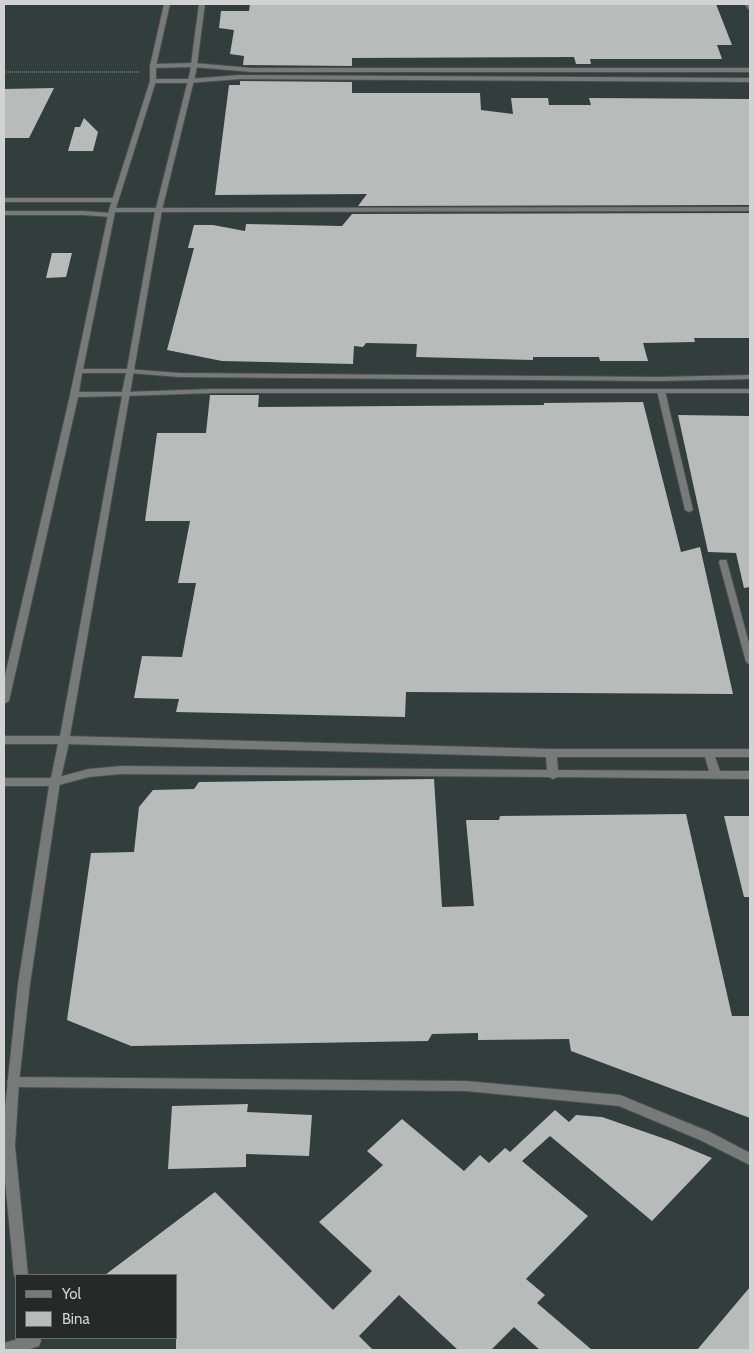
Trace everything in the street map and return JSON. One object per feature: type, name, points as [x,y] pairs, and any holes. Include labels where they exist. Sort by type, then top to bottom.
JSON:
[{"type":"street","points":[[4,701],[74,395],[115,200],[153,73],[167,4]]},
{"type":"street","points":[[21,1274],[8,1146],[24,984],[55,782],[159,210],[193,72],[202,4]]},
{"type":"street","points":[[748,4],[750,8]]},
{"type":"street","points":[[153,73],[193,65],[252,70],[750,70]]},
{"type":"street","points":[[153,73],[190,81],[240,77],[750,80]]},
{"type":"street","points":[[112,213],[159,210],[750,209]]},
{"type":"street","points":[[78,371],[130,371],[179,375],[750,378]]},
{"type":"street","points":[[660,379],[662,390]]},
{"type":"street","points":[[74,395],[212,390],[750,391]]},
{"type":"street","points":[[4,740],[551,753],[750,753]]},
{"type":"street","points":[[551,753],[552,775]]},
{"type":"street","points":[[710,753],[716,775]]},
{"type":"street","points":[[4,782],[55,782],[89,773],[121,770],[552,775],[750,775]]},
{"type":"street","points":[[13,1082],[466,1086],[611,1100],[620,1101],[705,1136],[750,1159]]},
{"type":"street","points":[[4,1350],[34,1343]]},
{"type":"lane","points":[[4,200],[115,200]]},
{"type":"lane","points":[[4,213],[112,213]]},
{"type":"lane","points":[[662,390],[689,510]]},
{"type":"lane","points":[[723,562],[750,662]]},
{"type":"path","points":[[4,72],[153,73]]},
{"type":"shaded area","points":[[4,4],[750,4],[750,1350],[4,1350]]},
{"type":"building","points":[[250,4],[716,4],[732,45],[717,45],[722,59],[590,59],[591,64],[576,64],[574,57],[352,58],[352,66],[243,65],[244,56],[230,54],[234,30],[219,28],[221,11],[249,11]]},
{"type":"building","points":[[240,81],[352,82],[352,93],[480,93],[481,110],[513,114],[511,98],[548,98],[549,105],[591,105],[589,98],[750,99],[750,205],[358,206],[367,194],[215,195],[229,85],[240,85]]},
{"type":"building","points":[[54,88],[29,138],[4,138],[4,89]]},
{"type":"building","points":[[84,118],[98,132],[93,151],[68,151],[75,127],[80,127]]},
{"type":"building","points":[[750,213],[750,338],[694,338],[695,342],[643,343],[648,361],[600,361],[599,357],[533,357],[533,360],[416,357],[417,344],[366,343],[363,347],[354,346],[353,364],[222,361],[167,350],[194,248],[188,248],[194,225],[213,225],[245,231],[246,224],[342,226],[352,214]]},
{"type":"building","points":[[52,253],[72,253],[66,277],[46,278]]},
{"type":"building","points":[[210,395],[259,395],[258,407],[544,405],[544,403],[643,402],[681,552],[700,547],[733,694],[406,692],[405,717],[176,712],[179,699],[134,698],[142,656],[182,657],[196,583],[178,583],[190,521],[145,521],[157,433],[206,433]]},
{"type":"building","points":[[678,415],[750,416],[750,587],[744,588],[736,553],[708,552]]},
{"type":"building","points":[[434,779],[442,907],[474,906],[466,820],[499,820],[500,816],[686,814],[732,1016],[750,1016],[750,1118],[571,1051],[569,1039],[478,1040],[478,1033],[432,1034],[428,1041],[131,1046],[67,1020],[91,853],[134,852],[139,807],[153,790],[194,789],[199,782]]},
{"type":"building","points":[[724,816],[750,816],[750,897],[744,897]]},
{"type":"building","points":[[248,1104],[247,1112],[312,1115],[309,1156],[246,1154],[246,1167],[168,1169],[172,1106]]},
{"type":"building","points":[[555,1110],[569,1122],[576,1115],[602,1117],[671,1141],[712,1158],[652,1221],[550,1136],[522,1161],[588,1216],[526,1279],[545,1295],[537,1303],[592,1350],[540,1350],[514,1327],[491,1350],[458,1350],[399,1295],[359,1336],[373,1350],[176,1350],[176,1339],[178,1339],[178,1274],[106,1274],[215,1192],[333,1310],[372,1271],[319,1222],[383,1165],[367,1151],[402,1119],[464,1171],[480,1155],[489,1163],[505,1148],[510,1152]]},
{"type":"building","points":[[750,1287],[750,1350],[697,1350]]}]
